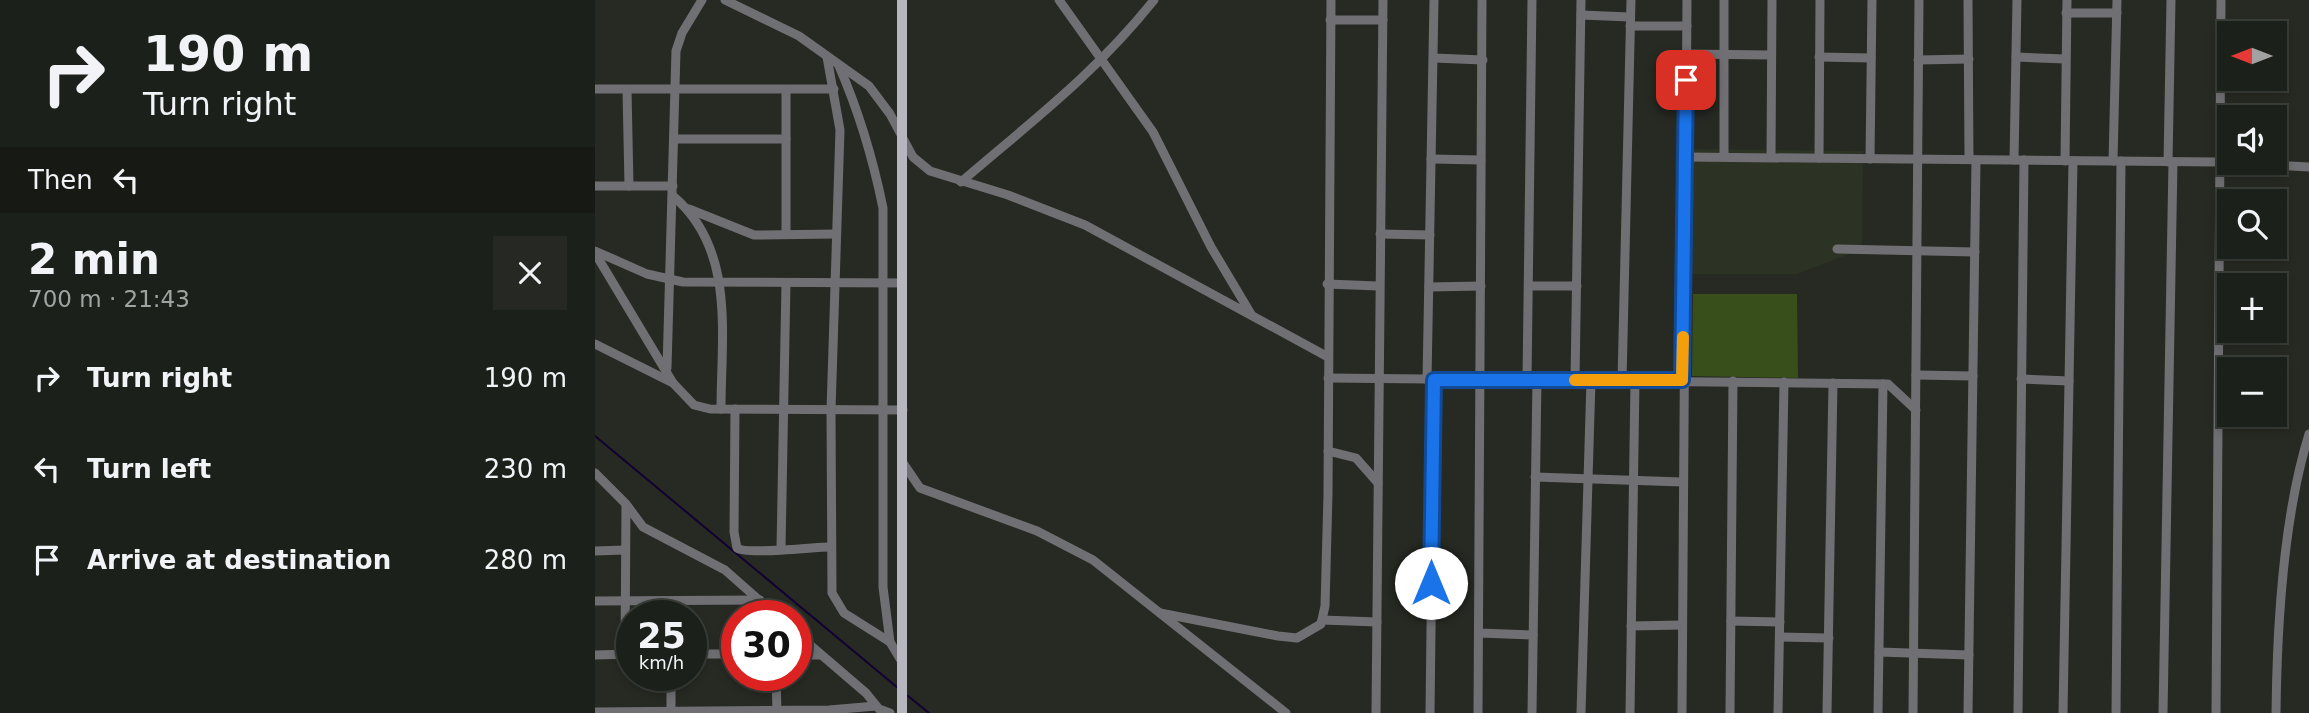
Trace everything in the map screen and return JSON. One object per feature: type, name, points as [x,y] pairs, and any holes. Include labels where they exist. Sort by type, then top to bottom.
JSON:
[{"type":"main road","points":[[902,0],[902,713]]},
{"type":"street","points":[[667,370],[676,51],[702,0]]},
{"type":"street","points":[[725,0],[799,36],[880,98],[913,157],[930,171],[1008,195],[1084,225],[1328,357]]},
{"type":"street","points":[[1059,0],[1153,132],[1211,247],[1252,316]]},
{"type":"street","points":[[961,182],[1052,108],[1101,61],[1154,0]]},
{"type":"street","points":[[1160,613],[1297,638],[1307,634],[1322,620],[1328,451],[1327,284],[1331,0]]},
{"type":"street","points":[[1376,713],[1378,286],[1383,0]]},
{"type":"street","points":[[1430,713],[1429,287],[1434,0]]},
{"type":"street","points":[[1478,713],[1482,0]]},
{"type":"street","points":[[1532,0],[1529,286],[1535,477],[1532,713]]},
{"type":"street","points":[[1575,380],[1581,0]]},
{"type":"street","points":[[1622,381],[1631,0]]},
{"type":"street","points":[[1682,713],[1682,380],[1687,0]]},
{"type":"street","points":[[1724,0],[1724,157]]},
{"type":"street","points":[[1771,157],[1772,0]]},
{"type":"street","points":[[1819,158],[1820,0]]},
{"type":"street","points":[[1870,159],[1872,0]]},
{"type":"street","points":[[1913,713],[1919,0]]},
{"type":"street","points":[[1968,0],[1975,252],[1968,713]]},
{"type":"street","points":[[2017,0],[2021,379],[2018,713]]},
{"type":"street","points":[[2063,713],[2069,381],[2069,161],[2065,59],[2067,0]]},
{"type":"street","points":[[2116,713],[2117,0]]},
{"type":"street","points":[[2163,713],[2171,0]]},
{"type":"street","points":[[2219,105],[2221,0]]},
{"type":"street","points":[[2066,13],[2117,13]]},
{"type":"street","points":[[1581,15],[1687,26]]},
{"type":"street","points":[[1331,20],[1383,20]]},
{"type":"street","points":[[1686,54],[1771,55]]},
{"type":"street","points":[[827,57],[840,130],[831,410],[832,593],[844,613],[890,642]]},
{"type":"street","points":[[1819,57],[1871,58]]},
{"type":"street","points":[[2016,57],[2065,59]]},
{"type":"street","points":[[1434,58],[1483,60]]},
{"type":"street","points":[[1919,60],[1969,59]]},
{"type":"street","points":[[837,64],[853,99],[880,191],[884,223],[883,587],[890,642],[902,662]]},
{"type":"street","points":[[595,89],[834,89]]},
{"type":"street","points":[[627,90],[629,186]]},
{"type":"street","points":[[786,90],[786,234]]},
{"type":"street","points":[[675,139],[786,139]]},
{"type":"street","points":[[1685,158],[2217,162]]},
{"type":"street","points":[[1431,159],[1481,160]]},
{"type":"street","points":[[2287,166],[2309,167]]},
{"type":"street","points":[[2216,713],[2218,175]]},
{"type":"street","points":[[595,186],[629,186],[673,191],[688,208],[708,240],[720,282],[720,409]]},
{"type":"street","points":[[688,208],[741,232],[836,234]]},
{"type":"street","points":[[1380,234],[1430,235]]},
{"type":"street","points":[[1837,249],[1975,252]]},
{"type":"street","points":[[595,252],[635,270],[669,280],[902,283]]},
{"type":"street","points":[[595,252],[673,383],[694,405],[720,409],[903,410]]},
{"type":"street","points":[[781,548],[786,409],[786,283]]},
{"type":"street","points":[[1327,284],[1378,286]]},
{"type":"street","points":[[1429,287],[1481,286]]},
{"type":"street","points":[[1529,286],[1577,286]]},
{"type":"street","points":[[595,344],[673,383]]},
{"type":"street","points":[[1916,374],[1973,376]]},
{"type":"street","points":[[1328,378],[1888,384],[1916,410]]},
{"type":"street","points":[[2021,379],[2069,381]]},
{"type":"street","points":[[1581,713],[1591,380]]},
{"type":"street","points":[[1630,713],[1635,381]]},
{"type":"street","points":[[1730,713],[1733,381]]},
{"type":"street","points":[[1779,713],[1784,382]]},
{"type":"street","points":[[1827,713],[1833,383]]},
{"type":"street","points":[[1878,713],[1883,384]]},
{"type":"street","points":[[735,409],[734,541],[737,548],[747,552],[830,547]]},
{"type":"street","points":[[2276,713],[2276,651],[2289,526],[2297,472],[2309,434]]},
{"type":"street","points":[[1328,451],[1356,458],[1378,483]]},
{"type":"street","points":[[903,463],[920,488],[1069,546],[1093,560],[1286,713]]},
{"type":"street","points":[[595,473],[626,503],[643,527],[707,558],[760,600]]},
{"type":"street","points":[[1535,477],[1682,482]]},
{"type":"street","points":[[624,600],[626,503]]},
{"type":"street","points":[[595,551],[625,551]]},
{"type":"street","points":[[595,601],[616,601]]},
{"type":"street","points":[[1322,620],[1377,622]]},
{"type":"street","points":[[1731,621],[1780,622]]},
{"type":"street","points":[[1631,626],[1682,625]]},
{"type":"street","points":[[1479,633],[1533,635]]},
{"type":"street","points":[[1780,637],[1829,638]]},
{"type":"street","points":[[812,648],[866,693],[876,706],[890,713]]},
{"type":"street","points":[[1879,652],[1969,654]]},
{"type":"street","points":[[595,654],[616,654]]},
{"type":"street","points":[[812,655],[820,655]]},
{"type":"street","points":[[671,691],[671,712]]},
{"type":"street","points":[[776,691],[777,712]]},
{"type":"street","points":[[595,712],[829,712],[876,706]]},
{"type":"shaded area","points":[[1690,149],[1863,151],[1862,249],[1797,274],[1689,274]]},
{"type":"green space","points":[[1693,294],[1797,294],[1798,378],[1692,376]]},
{"type":"waterway","points":[[595,436],[898,688]]},
{"type":"waterway","points":[[908,696],[929,713]]},
{"type":"slow traffic","points":[[1575,380],[1682,380],[1683,337]]},
{"type":"route","points":[[1431,583],[1434,380],[1682,380],[1686,80]]}]
